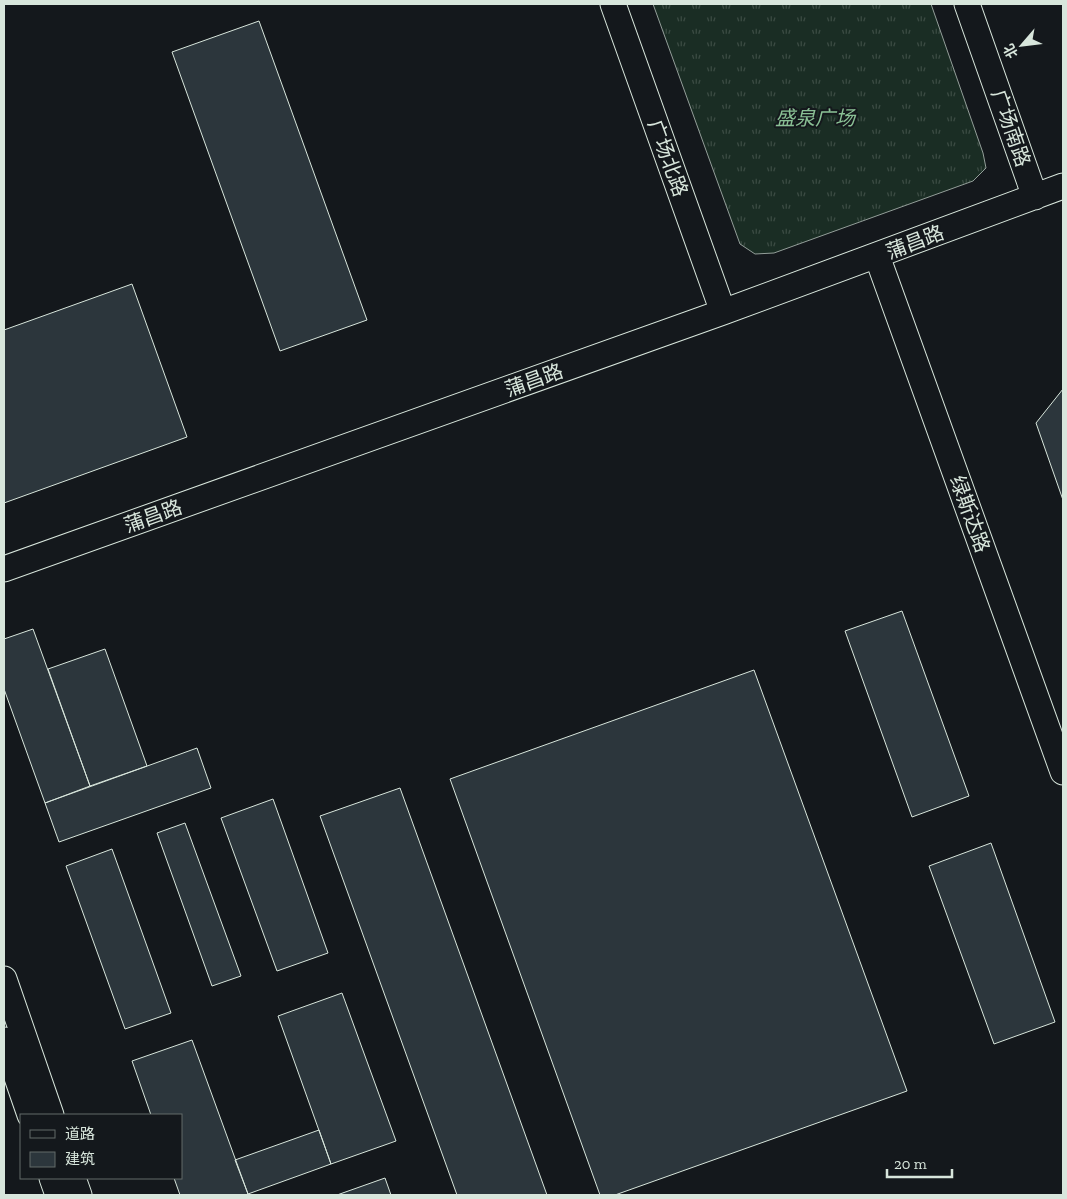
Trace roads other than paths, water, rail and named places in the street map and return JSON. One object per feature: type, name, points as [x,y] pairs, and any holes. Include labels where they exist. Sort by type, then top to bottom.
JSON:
[{"type":"street","name":"广场北路","points":[[613,4],[723,312]]},
{"type":"street","name":"广场南路","points":[[967,4],[1035,197]]},
{"type":"street","name":"蒲昌路","points":[[4,570],[723,312],[1063,186]]},
{"type":"street","name":"绿斯达路","points":[[877,256],[1063,772]]},
{"type":"street","points":[[4,979],[52,1114]]},
{"type":"street","points":[[4,1040],[30,1114]]},
{"type":"street","points":[[52,1179],[58,1195]]},
{"type":"street","points":[[73,1179],[80,1195]]},
{"type":"park label","name":"盛泉广场","points":[[815,118]]}]
